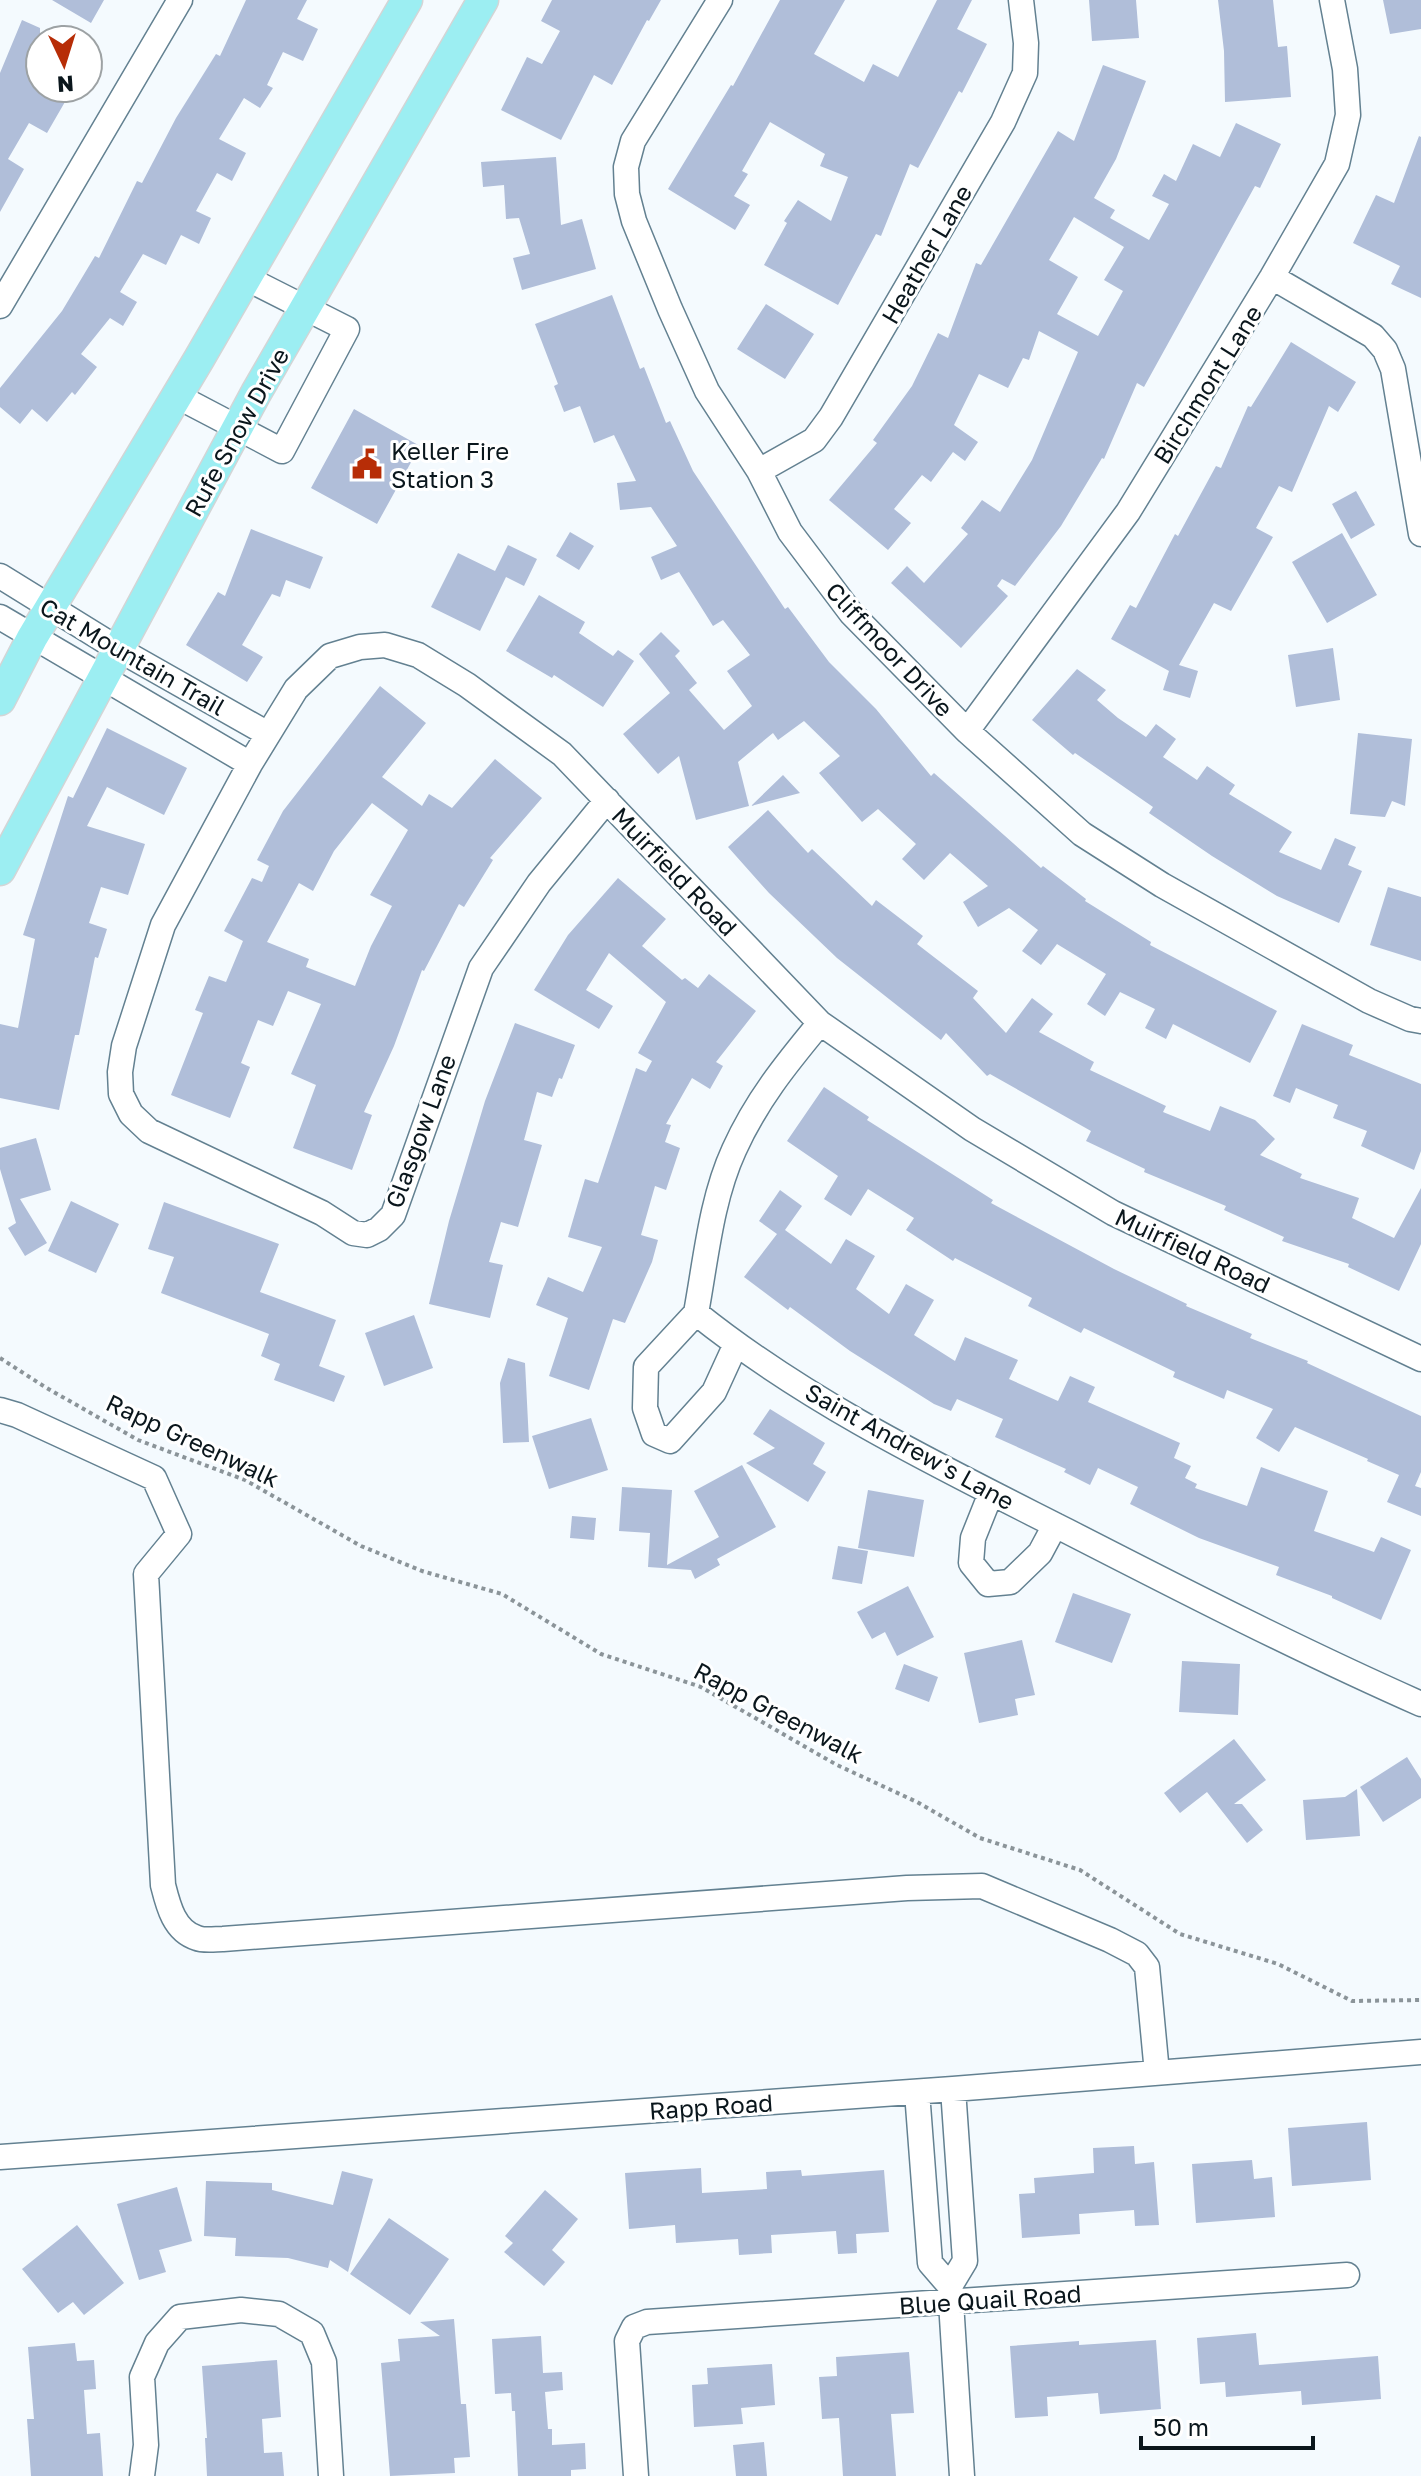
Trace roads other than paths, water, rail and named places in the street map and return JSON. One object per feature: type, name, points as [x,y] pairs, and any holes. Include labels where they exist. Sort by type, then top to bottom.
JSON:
[{"type":"main road","points":[[0,700],[49,608],[177,396],[407,0]]},
{"type":"main road","name":"Rufe Snow Drive","points":[[0,870],[237,428],[483,0]]},
{"type":"street","points":[[0,306],[180,0]]},
{"type":"street","name":"Cliffmoor Drive","points":[[720,0],[633,141],[626,167],[627,194],[634,221],[707,391],[759,471],[790,532],[851,613],[967,731],[1082,834],[1149,877],[1369,1001],[1421,1021]]},
{"type":"street","name":"Heather Lane","points":[[759,471],[814,440],[831,417],[1003,122],[1025,73],[1026,43],[1021,0]]},
{"type":"street","name":"Birchmont Lane","points":[[967,731],[1128,512],[1272,277],[1337,164],[1348,115],[1345,69],[1332,0]]},
{"type":"street","points":[[1272,277],[1373,336],[1385,350],[1393,369],[1421,534]]},
{"type":"street","points":[[177,396],[282,451],[347,329],[246,278]]},
{"type":"street","name":"Cat Mountain Trail","points":[[0,576],[118,649],[268,734]]},
{"type":"street","name":"Cat Mountain Trail","points":[[0,617],[250,764]]},
{"type":"street","name":"Muirfield Road","points":[[120,1072],[124,1046],[163,925],[268,734],[296,689],[330,656],[360,647],[385,645],[418,655],[467,685],[562,754],[820,1023],[972,1129],[1113,1213],[1421,1359]]},
{"type":"street","name":"Glasgow Lane","points":[[120,1072],[121,1094],[131,1114],[149,1131],[322,1213],[353,1233],[367,1235],[379,1229],[393,1215],[451,1044],[481,968],[539,883],[607,800]]},
{"type":"street","points":[[736,1344],[714,1392],[670,1441],[654,1434],[645,1408],[646,1367],[696,1313],[717,1203],[733,1152],[773,1079],[820,1023]]},
{"type":"street","name":"Saint Andrew's Lane","points":[[696,1313],[736,1344],[907,1450],[1184,1591],[1421,1704]]},
{"type":"street","points":[[0,1410],[154,1478],[179,1534],[146,1574],[163,1885],[170,1911],[183,1929],[197,1939],[907,1888],[982,1886],[1137,1954],[1147,1967],[1157,2073]]},
{"type":"street","points":[[991,1493],[973,1538],[971,1563],[988,1584],[1010,1582],[1040,1553],[1055,1525]]},
{"type":"street","name":"Rapp Road","points":[[0,2157],[917,2092],[1421,2052]]},
{"type":"street","points":[[953,2089],[965,2261],[950,2294],[962,2476]]},
{"type":"street","points":[[917,2092],[930,2263],[950,2294]]},
{"type":"street","name":"Blue Quail Road","points":[[636,2476],[627,2341],[634,2327],[647,2322],[950,2294],[1347,2275]]},
{"type":"street","points":[[142,2476],[146,2445],[142,2377],[157,2343],[180,2317],[241,2310],[279,2314],[312,2333],[324,2362],[331,2476]]},
{"type":"place","name":"Keller Fire Station 3","points":[[367,464]]}]
